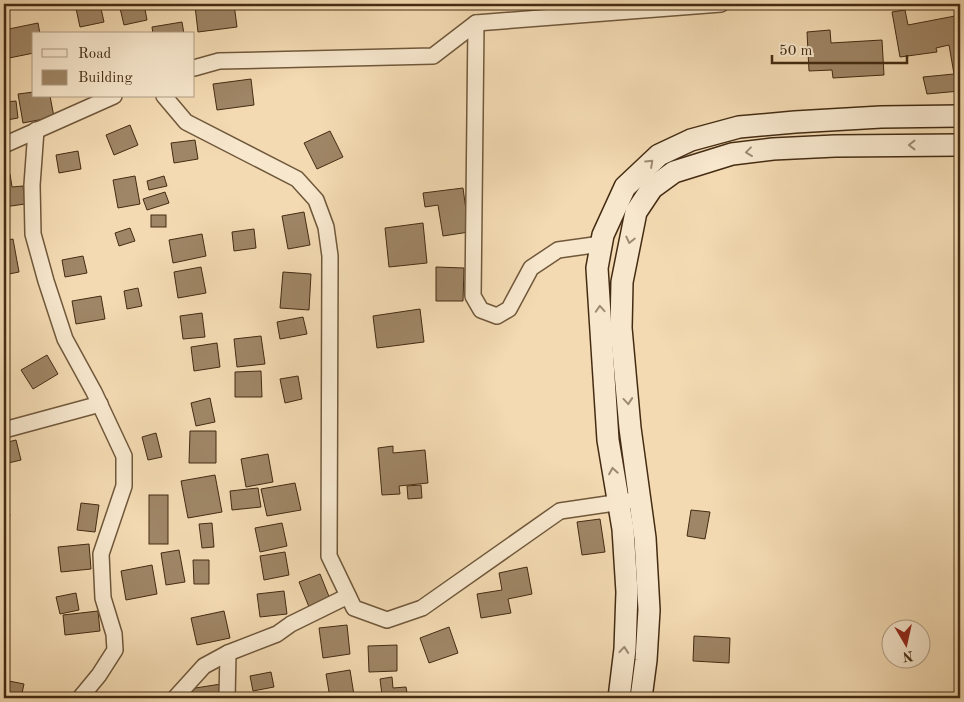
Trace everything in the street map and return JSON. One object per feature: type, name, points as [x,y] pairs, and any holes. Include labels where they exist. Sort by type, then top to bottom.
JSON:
[{"type":"main road","points":[[619,698],[625,649],[627,592],[622,529],[608,440],[597,268],[602,236],[625,187],[659,155],[691,140],[739,127],[880,116],[960,116]]},
{"type":"main road","points":[[641,698],[646,660],[649,610],[644,538],[630,428],[621,328],[622,282],[636,212],[652,188],[674,172],[732,154],[773,149],[835,146],[960,145]]},
{"type":"street","points":[[195,68],[219,61],[433,56],[476,23],[721,4]]},
{"type":"street","points":[[476,23],[473,296],[481,310],[497,316],[509,309],[531,268],[558,250],[601,244]]},
{"type":"street","points":[[4,145],[109,98]]},
{"type":"street","points":[[166,98],[186,122],[297,179],[316,200],[326,227],[330,256],[329,556],[354,608],[388,620],[422,608],[560,511],[618,501],[640,500]]},
{"type":"street","points":[[36,130],[32,186],[33,234],[65,339],[100,404],[124,456],[124,486],[101,554],[103,598],[114,634],[115,650],[99,675],[80,698]]},
{"type":"street","points":[[4,430],[100,404]]},
{"type":"street","points":[[175,698],[204,666],[228,653],[277,634],[291,624],[348,596]]},
{"type":"street","points":[[227,698],[228,653]]},
{"type":"building","points":[[75,4],[100,4],[104,22],[80,27]]},
{"type":"building","points":[[119,4],[144,4],[147,20],[124,25]]},
{"type":"building","points":[[234,4],[237,27],[198,32],[195,6]]},
{"type":"building","points":[[905,10],[908,25],[960,15],[960,91],[927,94],[923,77],[954,74],[949,45],[936,48],[937,52],[900,57],[892,12]]},
{"type":"building","points":[[182,22],[184,32],[153,32],[152,27]]},
{"type":"building","points":[[38,23],[40,32],[32,32],[32,53],[9,58],[4,30]]},
{"type":"building","points":[[830,30],[831,43],[882,40],[884,75],[833,78],[832,70],[809,71],[807,32]]},
{"type":"building","points":[[251,79],[254,105],[217,110],[213,84]]},
{"type":"building","points":[[32,92],[32,98],[50,98],[54,117],[23,123],[18,94]]},
{"type":"building","points":[[16,101],[18,118],[7,120],[5,102]]},
{"type":"building","points":[[130,125],[138,145],[114,155],[106,135]]},
{"type":"building","points":[[330,131],[343,157],[317,169],[304,143]]},
{"type":"building","points":[[195,140],[198,159],[174,163],[171,143]]},
{"type":"building","points":[[78,151],[81,169],[59,173],[56,155]]},
{"type":"building","points":[[10,174],[12,187],[23,186],[25,204],[4,207],[4,175]]},
{"type":"building","points":[[135,176],[140,204],[118,208],[113,180]]},
{"type":"building","points":[[164,176],[167,186],[149,190],[147,181]]},
{"type":"building","points":[[463,188],[469,232],[443,236],[438,205],[425,207],[423,193]]},
{"type":"building","points":[[165,192],[169,203],[147,210],[143,199]]},
{"type":"building","points":[[304,212],[310,245],[288,249],[282,216]]},
{"type":"building","points":[[151,215],[166,215],[166,227],[151,227]]},
{"type":"building","points":[[423,223],[427,263],[389,267],[385,228]]},
{"type":"building","points":[[130,228],[135,241],[119,246],[115,233]]},
{"type":"building","points":[[254,229],[256,248],[234,251],[232,232]]},
{"type":"building","points":[[202,234],[206,256],[173,263],[169,240]]},
{"type":"building","points":[[13,239],[19,272],[4,275],[4,241]]},
{"type":"building","points":[[83,256],[87,273],[65,277],[62,260]]},
{"type":"building","points":[[201,267],[206,293],[178,298],[174,272]]},
{"type":"building","points":[[436,267],[464,268],[463,301],[436,301]]},
{"type":"building","points":[[283,272],[311,274],[309,310],[280,308]]},
{"type":"building","points":[[138,288],[142,306],[127,309],[124,291]]},
{"type":"building","points":[[101,296],[105,319],[76,324],[72,301]]},
{"type":"building","points":[[420,309],[424,342],[377,348],[373,316]]},
{"type":"building","points":[[202,313],[205,337],[183,339],[180,316]]},
{"type":"building","points":[[303,317],[307,334],[280,339],[277,322]]},
{"type":"building","points":[[261,336],[265,364],[237,367],[234,339]]},
{"type":"building","points":[[217,343],[220,367],[194,371],[191,347]]},
{"type":"building","points":[[47,355],[58,374],[33,389],[21,370]]},
{"type":"building","points":[[261,371],[262,397],[235,397],[235,372]]},
{"type":"building","points":[[298,376],[302,399],[285,403],[280,379]]},
{"type":"building","points":[[210,398],[215,422],[196,426],[191,403]]},
{"type":"building","points":[[190,431],[216,431],[216,463],[189,463]]},
{"type":"building","points":[[156,433],[162,457],[148,460],[142,437]]},
{"type":"building","points":[[16,440],[21,460],[4,464],[4,443]]},
{"type":"building","points":[[393,446],[393,453],[425,450],[428,483],[399,486],[400,494],[382,495],[378,448]]},
{"type":"building","points":[[268,454],[273,482],[246,487],[241,459]]},
{"type":"building","points":[[215,475],[222,512],[188,518],[181,481]]},
{"type":"building","points":[[295,483],[301,510],[267,516],[261,489]]},
{"type":"building","points":[[421,485],[422,498],[408,499],[407,486]]},
{"type":"building","points":[[258,488],[261,507],[232,510],[230,491]]},
{"type":"building","points":[[4,494],[10,516],[4,517]]},
{"type":"building","points":[[149,495],[168,495],[168,544],[149,544]]},
{"type":"building","points":[[81,503],[99,505],[95,532],[77,530]]},
{"type":"building","points":[[691,510],[710,512],[705,539],[687,536]]},
{"type":"building","points":[[600,519],[605,552],[582,555],[577,522]]},
{"type":"building","points":[[212,523],[214,547],[202,548],[199,524]]},
{"type":"building","points":[[282,523],[287,546],[260,552],[255,528]]},
{"type":"building","points":[[89,544],[91,569],[61,572],[58,547]]},
{"type":"building","points":[[179,550],[185,582],[166,585],[161,553]]},
{"type":"building","points":[[285,552],[289,575],[264,580],[260,556]]},
{"type":"building","points":[[193,560],[209,560],[209,584],[194,584]]},
{"type":"building","points":[[152,565],[157,594],[126,600],[121,571]]},
{"type":"building","points":[[527,567],[532,594],[508,599],[511,613],[481,618],[477,594],[502,590],[499,573]]},
{"type":"building","points":[[320,574],[330,599],[309,607],[299,582]]},
{"type":"building","points":[[284,591],[287,614],[260,617],[257,594]]},
{"type":"building","points":[[76,593],[79,610],[60,614],[56,597]]},
{"type":"building","points":[[98,611],[100,631],[65,635],[63,615]]},
{"type":"building","points":[[224,611],[230,638],[197,645],[191,618]]},
{"type":"building","points":[[347,625],[350,654],[323,658],[319,628]]},
{"type":"building","points":[[449,627],[458,653],[429,663],[420,638]]},
{"type":"building","points":[[694,636],[730,638],[729,663],[693,661]]},
{"type":"building","points":[[397,645],[397,671],[369,672],[368,646]]},
{"type":"building","points":[[350,670],[354,695],[330,698],[326,674]]},
{"type":"building","points":[[271,672],[274,687],[253,691],[250,676]]},
{"type":"building","points":[[392,677],[393,688],[406,687],[408,698],[374,698],[374,696],[382,695],[380,679]]},
{"type":"building","points":[[9,681],[24,684],[21,698],[6,698]]},
{"type":"building","points":[[221,684],[223,698],[190,698],[189,689]]}]
